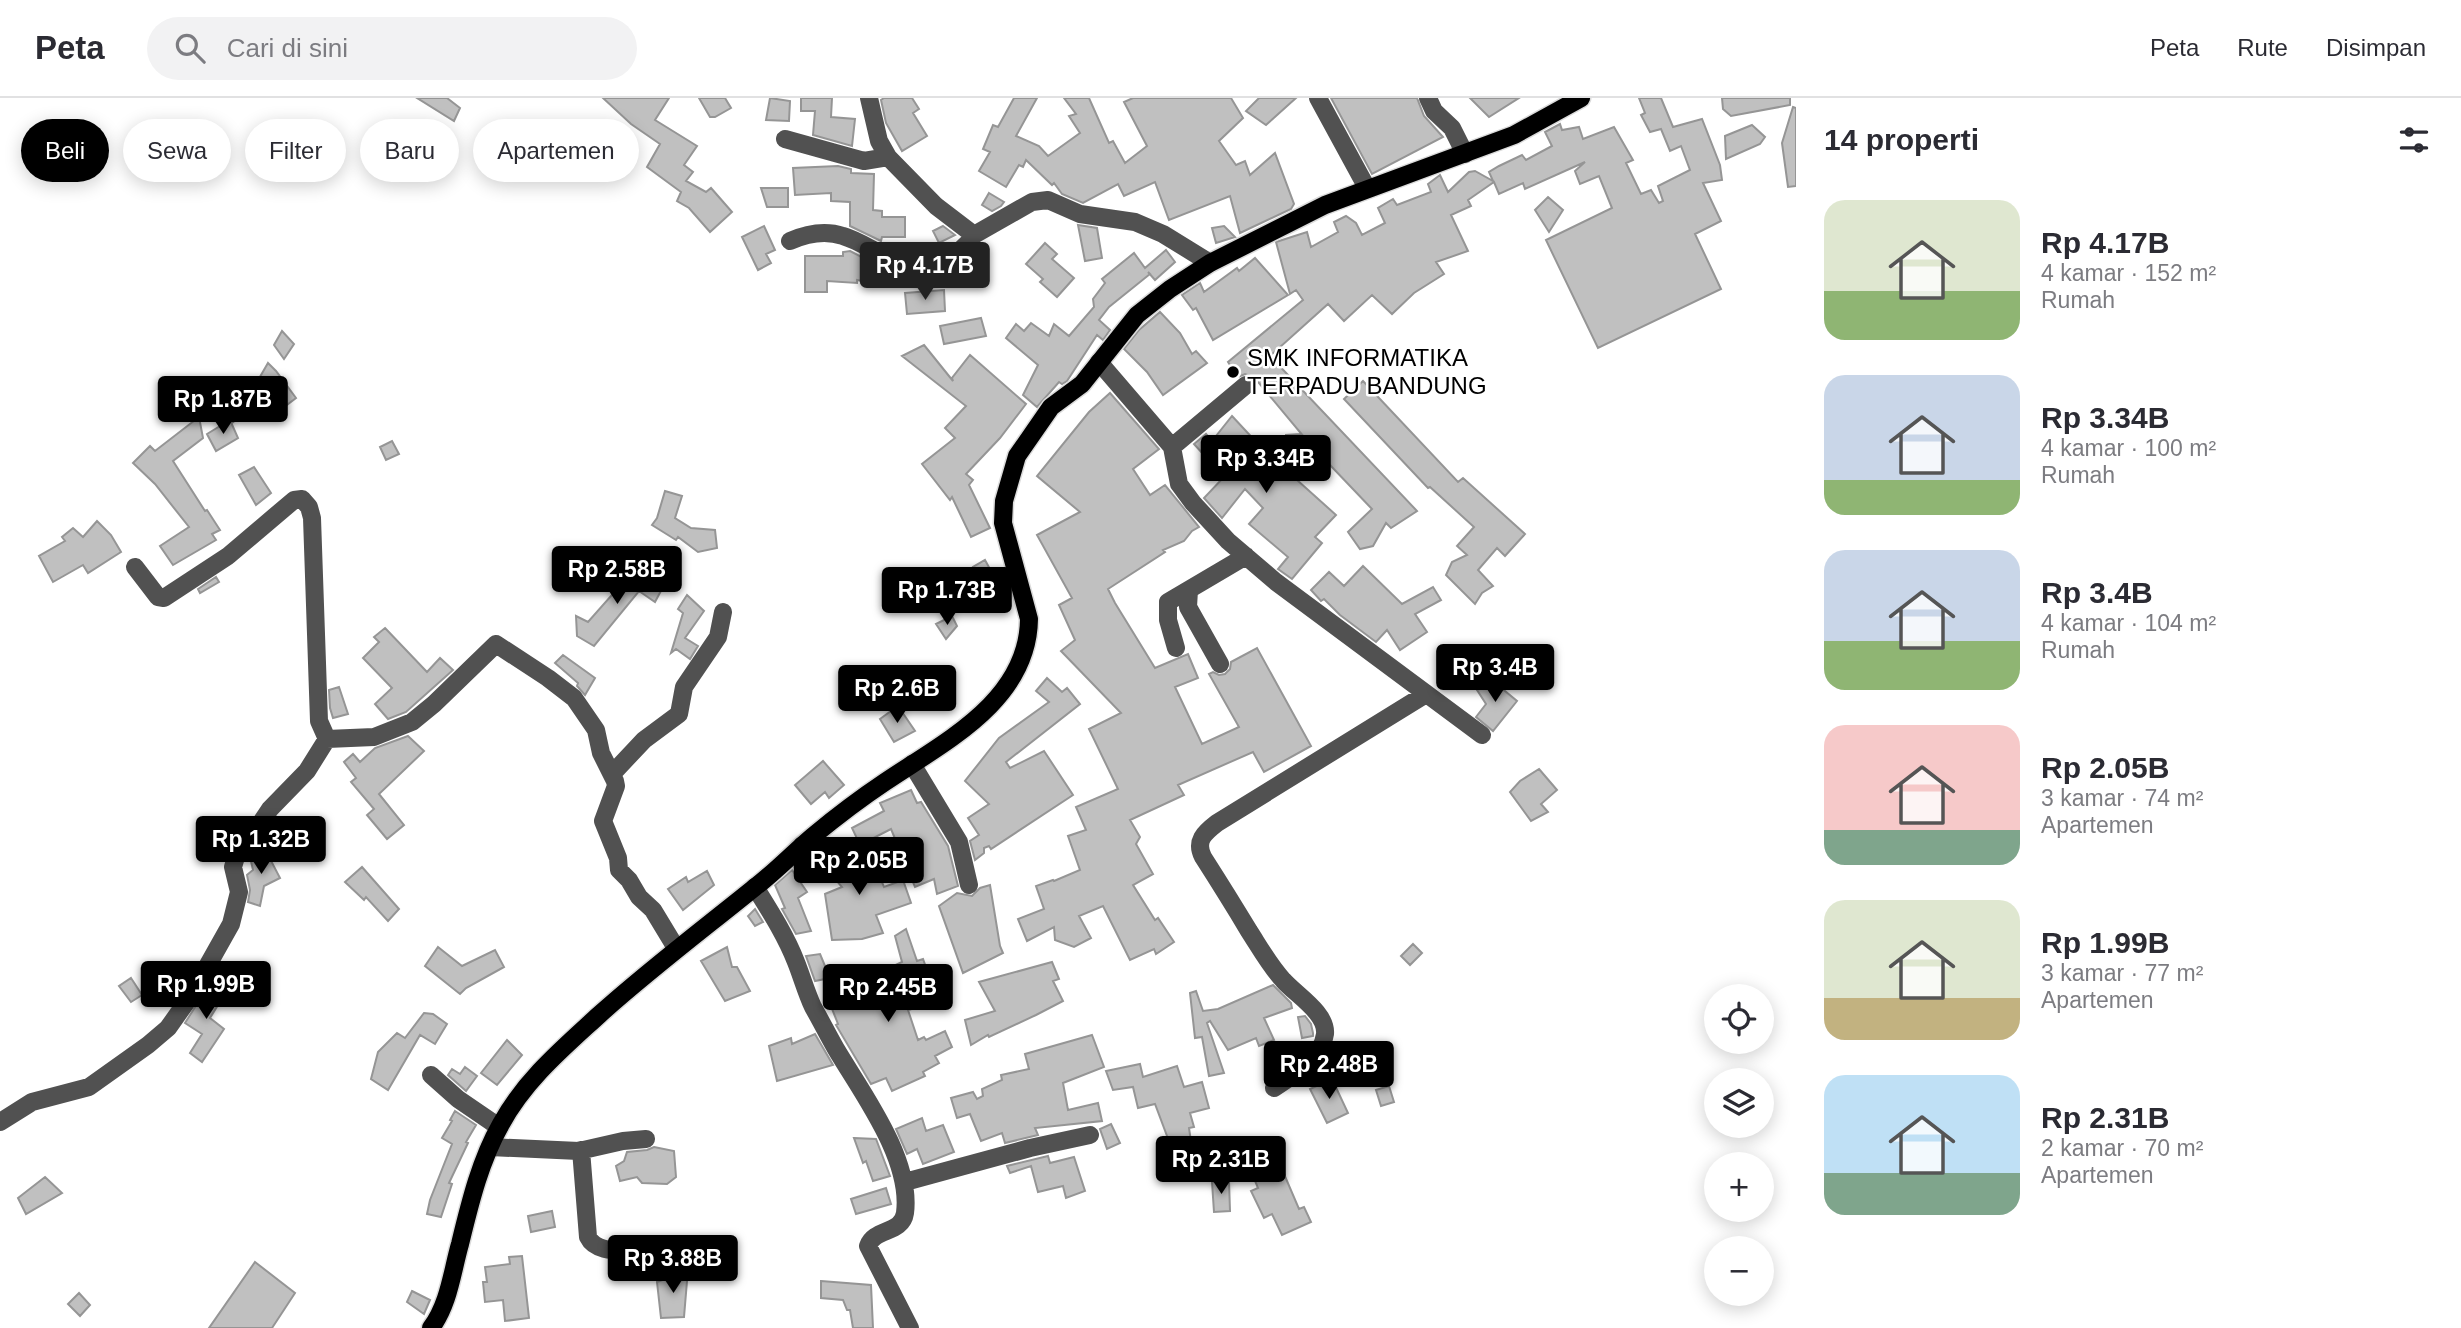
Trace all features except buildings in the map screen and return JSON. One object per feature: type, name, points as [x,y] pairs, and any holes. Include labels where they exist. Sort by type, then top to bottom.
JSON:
[{"type":"main road","points":[[431,1328],[445,1304],[468,1210],[490,1147],[499,1127],[532,1077],[676,948],[755,887],[815,834],[944,743],[993,704],[1020,664],[1029,632],[1029,619],[1003,523],[1004,501],[1017,456],[1051,407],[1082,384],[1137,316],[1170,289],[1210,263],[1325,205],[1514,135],[1578,99]]},
{"type":"street","points":[[869,98],[879,141],[888,157],[936,206],[974,235]]},
{"type":"street","points":[[1318,98],[1367,188]]},
{"type":"street","points":[[1428,98],[1434,111],[1452,128],[1465,154]]},
{"type":"street","points":[[785,139],[864,160],[888,157]]},
{"type":"street","points":[[790,241],[811,234],[840,235],[863,243],[901,263],[921,266],[959,253],[974,235],[1031,202],[1048,200],[1080,214],[1135,222],[1163,234],[1210,263]]},
{"type":"street","points":[[1099,362],[1172,447],[1175,470],[1185,494],[1213,526],[1276,582],[1482,735]]},
{"type":"street","points":[[1172,447],[1246,385]]},
{"type":"street","points":[[135,567],[158,597],[164,598],[228,556],[294,500],[302,499],[312,518],[318,720],[327,739]]},
{"type":"street","points":[[1176,648],[1168,620],[1168,602],[1246,556]]},
{"type":"street","points":[[1189,590],[1188,607],[1220,664]]},
{"type":"street","points":[[612,774],[644,740],[679,714],[684,687],[718,636],[723,612]]},
{"type":"street","points":[[327,739],[374,737],[412,722],[498,644],[574,698],[596,730],[601,753],[616,786],[603,821],[618,858],[619,870],[639,897],[653,910],[676,948]]},
{"type":"street","points":[[1274,1088],[1302,1069],[1315,1055],[1323,1040],[1324,1024],[1320,1015],[1295,994],[1267,959],[1203,857],[1199,849],[1202,836],[1217,823],[1426,694]]},
{"type":"street","points":[[0,1122],[32,1102],[89,1087],[168,1028],[209,965],[231,924],[239,892],[233,867],[239,847],[270,809],[307,771],[327,739]]},
{"type":"street","points":[[912,764],[959,842],[969,885]]},
{"type":"street","points":[[755,887],[784,937],[824,1026],[868,1098],[905,1182],[904,1218],[898,1226],[872,1238],[867,1246],[910,1328]]},
{"type":"street","points":[[431,1075],[458,1099],[499,1127]]},
{"type":"street","points":[[905,1182],[1030,1148],[1090,1135]]},
{"type":"street","points":[[490,1147],[581,1150],[646,1139]]},
{"type":"street","points":[[581,1150],[590,1243],[597,1248],[646,1252],[667,1263]]},
{"type":"place","name":"SMK INFORMATIKA TERPADU BANDUNG","points":[[1233,372]]}]
